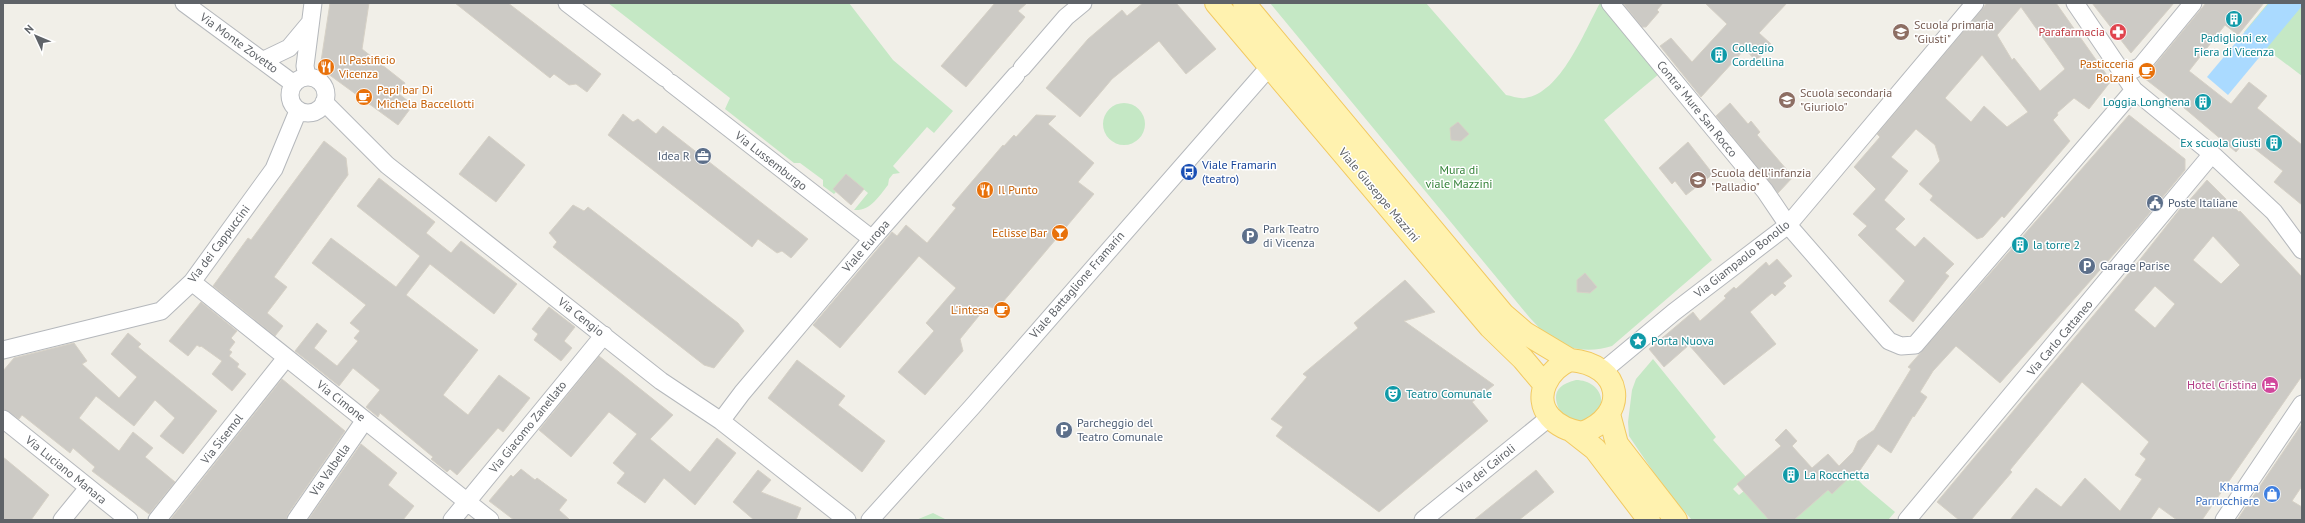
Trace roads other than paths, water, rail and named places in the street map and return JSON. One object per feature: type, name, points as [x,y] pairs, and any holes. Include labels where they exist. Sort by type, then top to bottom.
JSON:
[{"type":"main road","name":"Viale Giuseppe Mazzini","points":[[1216,3],[1277,58],[1503,314],[1525,333],[1570,360]]},
{"type":"main road","name":"Viale Giuseppe Mazzini","points":[[1244,3],[1277,58],[1490,327],[1523,359],[1544,384]]},
{"type":"main road","points":[[1572,431],[1582,433],[1603,422],[1609,414],[1615,390],[1611,379],[1603,371],[1583,361],[1570,360],[1555,368],[1544,384],[1543,398],[1545,408],[1550,417],[1572,431],[1595,449],[1627,494],[1649,520]]},
{"type":"main road","points":[[1609,414],[1617,444],[1676,520]]},
{"type":"street","name":"Via Monte Zovetto","points":[[184,3],[264,60],[300,80]]},
{"type":"street","points":[[300,80],[316,80],[323,86],[326,96],[321,108],[310,114],[298,111],[290,98],[300,80],[305,66],[313,3]]},
{"type":"street","name":"Via Lussemburgo","points":[[567,3],[872,239]]},
{"type":"street","name":"Viale Europa","points":[[721,421],[872,239],[1066,17],[1083,3]]},
{"type":"street","name":"Contra' Mure San Rocco","points":[[1610,3],[1765,191],[1788,225],[1889,341],[1901,346],[1915,345],[2134,90]]},
{"type":"street","name":"Via Giampaolo Bonollo","points":[[1603,371],[1674,312],[1788,225],[1975,3]]},
{"type":"street","points":[[2075,3],[2134,90],[2212,154],[2274,212],[2302,250]]},
{"type":"street","points":[[2123,75],[2141,66],[2193,3]]},
{"type":"street","points":[[264,60],[279,55],[289,48],[310,24]]},
{"type":"street","name":"Viale Battaglione Framarin","points":[[870,520],[972,407],[1277,58]]},
{"type":"street","name":"Via Cengio","points":[[324,102],[387,165],[661,381],[721,421],[847,520]]},
{"type":"street","name":"Via dei Cappuccini","points":[[3,350],[162,311],[192,282],[274,169],[298,111]]},
{"type":"street","name":"Via Carlo Cattaneo","points":[[1907,520],[2212,154]]},
{"type":"street","points":[[2274,212],[2302,229]]},
{"type":"street","name":"Via Cimone","points":[[192,282],[490,520]]},
{"type":"street","name":"Via Giacomo Zanellato","points":[[452,520],[604,335]]},
{"type":"street","name":"Via Sisemol","points":[[157,520],[286,358]]},
{"type":"street","points":[[2224,520],[2302,404]]},
{"type":"street","name":"Via dei Cairoli","points":[[1423,520],[1550,417]]},
{"type":"street","name":"Via Luciano Manara","points":[[3,419],[129,520]]},
{"type":"street","name":"Via Valbella","points":[[296,520],[365,420]]},
{"type":"street","points":[[62,520],[88,488]]},
{"type":"water","points":[[2269,3],[2302,3],[2302,6],[2228,95],[2207,77]]},
{"type":"place","name":"Padiglioni ex Fiera di Vicenza","points":[[2234,19]]},
{"type":"place","name":"Scuola primaria \"Giusti\"","points":[[1901,32]]},
{"type":"place","name":"Parafarmacia","points":[[2118,32]]},
{"type":"place","name":"Collegio Cordellina","points":[[1719,55]]},
{"type":"place","name":"Il Pastificio Vicenza","points":[[326,67]]},
{"type":"place","name":"Pasticceria Bolzani","points":[[2147,71]]},
{"type":"place","name":"Papi bar Di Michela Baccellotti","points":[[364,97]]},
{"type":"place","name":"Scuola secondaria \"Giuriolo\"","points":[[1787,100]]},
{"type":"place","name":"Loggia Longhena","points":[[2203,102]]},
{"type":"place","name":"Ex scuola Giusti","points":[[2274,143]]},
{"type":"place","name":"Idea R","points":[[703,156]]},
{"type":"place","name":"Viale Framarin (teatro)","points":[[1189,172]]},
{"type":"place","name":"Scuola dell'infanzia \"Palladio\"","points":[[1698,180]]},
{"type":"place","name":"Il Punto","points":[[985,190]]},
{"type":"place","name":"Poste Italiane","points":[[2155,203]]},
{"type":"place","name":"Eclisse Bar","points":[[1060,233]]},
{"type":"place","name":"Park Teatro di Vicenza","points":[[1250,236]]},
{"type":"place","name":"la torre 2","points":[[2020,245]]},
{"type":"place","name":"Garage Parise","points":[[2087,266]]},
{"type":"place","name":"L'intesa","points":[[1002,310]]},
{"type":"place","name":"Porta Nuova","points":[[1638,341]]},
{"type":"place","name":"Hotel Cristina","points":[[2270,385]]},
{"type":"place","name":"Teatro Comunale","points":[[1393,394]]},
{"type":"place","name":"Parcheggio del Teatro Comunale","points":[[1064,430]]},
{"type":"place","name":"La Rocchetta","points":[[1791,475]]},
{"type":"place","name":"Kharma Parrucchiere","points":[[2272,494]]},
{"type":"park label","name":"Mura di viale Mazzini","points":[[1459,177]]}]
